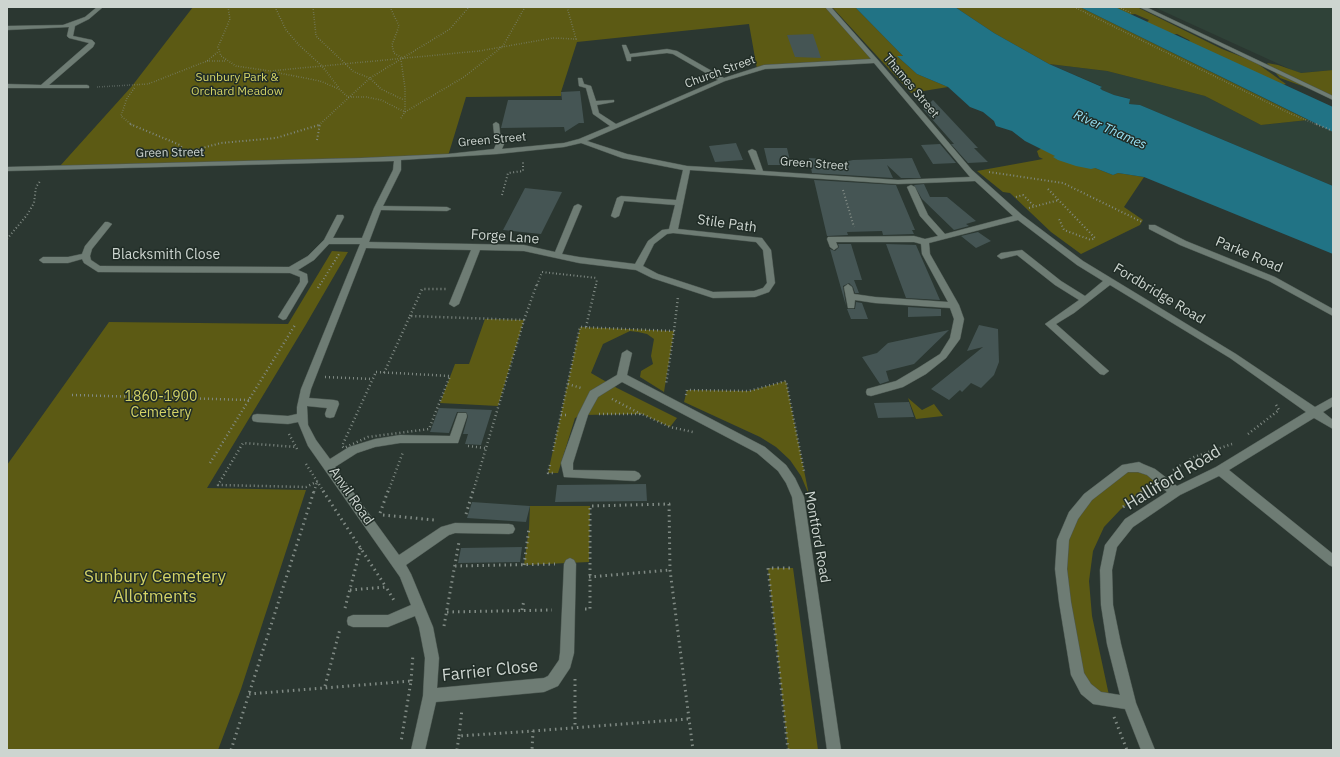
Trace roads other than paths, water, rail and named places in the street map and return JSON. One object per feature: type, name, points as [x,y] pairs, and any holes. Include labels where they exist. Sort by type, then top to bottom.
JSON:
[{"type":"street","points":[[7,28],[63,27],[72,25],[81,22],[100,7]]},
{"type":"street","name":"Thames Street","points":[[828,7],[976,179]]},
{"type":"street","points":[[1142,7],[1333,98]]},
{"type":"street","points":[[43,86],[90,47],[92,43],[90,41],[71,37],[72,25]]},
{"type":"street","points":[[624,46],[628,58],[667,51],[675,52],[723,80]]},
{"type":"street","name":"Church Street","points":[[581,141],[723,80],[764,67],[876,61]]},
{"type":"street","points":[[580,79],[581,85],[589,87],[596,114],[615,126]]},
{"type":"street","points":[[7,86],[87,87]]},
{"type":"street","points":[[593,103],[612,101]]},
{"type":"street","points":[[496,124],[497,133],[502,139],[497,152]]},
{"type":"street","name":"Green Street","points":[[7,169],[398,158],[497,152],[564,145],[581,141],[625,156],[687,168],[910,182],[976,179]]},
{"type":"street","points":[[752,151],[760,172]]},
{"type":"street","points":[[327,241],[365,243],[378,208],[397,170],[398,158]]},
{"type":"street","name":"Stile Path","points":[[673,231],[687,168]]},
{"type":"street","name":"Fordbridge Road","points":[[976,179],[1020,218],[1063,251],[1233,356],[1333,425]]},
{"type":"street","points":[[911,187],[924,216],[943,237]]},
{"type":"street","points":[[615,216],[621,198],[679,203]]},
{"type":"street","points":[[558,254],[578,206]]},
{"type":"street","points":[[378,208],[447,209]]},
{"type":"street","points":[[291,270],[311,258],[327,241],[340,217]]},
{"type":"street","points":[[834,247],[831,239],[914,239],[925,242],[1020,218]]},
{"type":"street","name":"Blacksmith Close","points":[[108,224],[88,248],[86,256],[87,261],[98,268],[291,270]]},
{"type":"street","name":"Parke Road","points":[[1152,227],[1183,243],[1272,279],[1333,313]]},
{"type":"street","name":"Stile Path","points":[[638,267],[650,243],[665,232],[673,231],[749,238],[763,243],[767,250],[771,283],[766,290],[755,294]]},
{"type":"street","points":[[871,392],[899,384],[922,371],[943,356],[955,339],[959,319],[954,305],[926,254],[925,242]]},
{"type":"street","name":"Forge Lane","points":[[365,243],[476,248],[524,248],[558,254],[579,260],[638,267],[655,276],[679,285],[713,295],[755,294]]},
{"type":"street","name":"Anvil Road","points":[[365,243],[311,376],[303,402],[303,417],[304,425],[312,443],[405,574],[426,627],[432,658],[430,696],[418,750]]},
{"type":"street","points":[[454,304],[476,248]]},
{"type":"street","points":[[1001,256],[1019,252],[1058,283],[1085,300]]},
{"type":"street","points":[[42,260],[68,260],[86,256]]},
{"type":"street","points":[[283,317],[304,282],[304,276],[291,270]]},
{"type":"street","points":[[1104,371],[1050,324],[1085,300],[1110,280]]},
{"type":"street","points":[[850,306],[848,291],[875,300],[954,305]]},
{"type":"street","points":[[627,353],[622,377],[594,394],[583,415],[567,463],[568,474],[635,476]]},
{"type":"street","name":"Montford Road","points":[[622,377],[761,450],[782,468],[790,481],[798,497],[834,750]]},
{"type":"street","points":[[1316,412],[1333,401]]},
{"type":"street","points":[[303,402],[334,404],[330,414]]},
{"type":"street","name":"Halliford Road","points":[[1148,750],[1129,703],[1114,644],[1107,605],[1106,570],[1111,545],[1129,523],[1176,492],[1220,470],[1316,412]]},
{"type":"street","points":[[329,465],[353,450],[375,443],[400,439],[454,440],[462,416]]},
{"type":"street","points":[[257,418],[288,420],[303,417]]},
{"type":"street","points":[[1129,703],[1098,699],[1086,690],[1078,675],[1065,602],[1061,569],[1063,540],[1073,516],[1088,497],[1126,468],[1139,468],[1151,472],[1176,492]]},
{"type":"street","points":[[1220,470],[1333,561]]},
{"type":"street","points":[[398,563],[445,531],[462,528],[509,529]]},
{"type":"street","name":"Farrier Close","points":[[430,696],[544,685],[553,680],[562,668],[567,653],[570,564]]},
{"type":"street","points":[[353,621],[388,622],[419,608]]},
{"type":"water","name":"River Thames","points":[[855,7],[955,7],[994,33],[1049,64],[1102,87],[1100,88],[1102,90],[1130,99],[1129,104],[1140,105],[1333,186],[1333,254],[1144,177],[1118,173],[1113,175],[1095,168],[1091,169],[1076,166],[1058,160],[1053,157],[1055,156],[1025,141],[1012,131],[996,126],[994,121],[983,112],[970,107],[948,87],[917,74],[897,56],[903,56]]},
{"type":"water","points":[[1080,7],[1115,7],[1333,107],[1333,132]]},
{"type":"park label","name":"Sunbury Park & Orchard Meadow","points":[[237,85]]},
{"type":"park label","name":"1860-1900 Cemetery","points":[[161,406]]},
{"type":"park label","name":"Sunbury Cemetery Allotments","points":[[155,587]]}]
